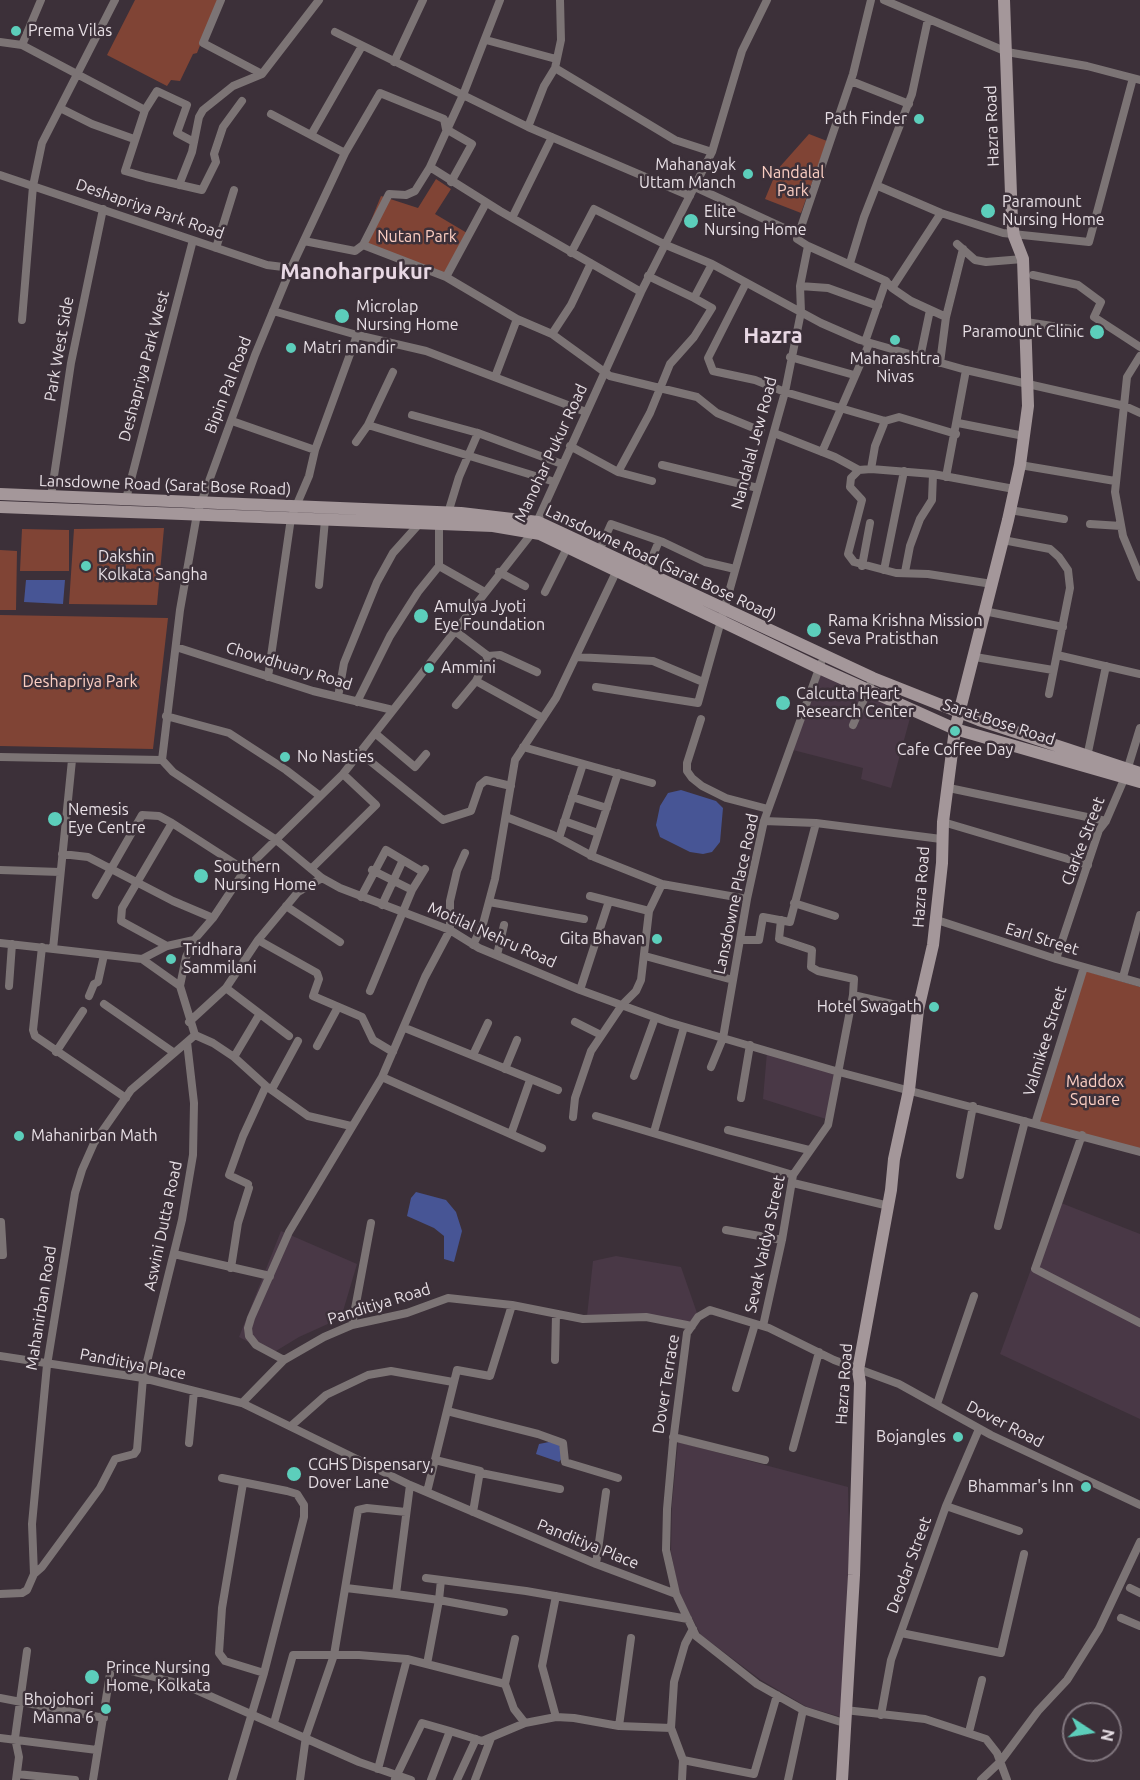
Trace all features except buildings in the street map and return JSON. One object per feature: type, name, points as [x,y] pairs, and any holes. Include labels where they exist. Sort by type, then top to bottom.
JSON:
[{"type":"main road","name":"Hazra Road","points":[[842,1780],[854,1575],[860,1383],[858,1370],[889,1206],[894,1159],[909,1090],[918,1010],[937,920],[941,839],[955,729],[975,657],[1020,465],[1029,383],[1023,259],[1014,236],[1004,0]]},
{"type":"main road","name":"Lansdowne Road (Sarat Bose Road)","points":[[0,494],[201,502],[293,512],[325,520],[535,527]]},
{"type":"main road","name":"Lansdowne Road (Sarat Bose Road)","points":[[0,507],[197,514],[448,513],[535,527],[600,549],[620,565],[821,662],[870,683],[1087,757],[1126,773],[1140,773]]},
{"type":"main road","name":"Lansdowne Road (Sarat Bose Road)","points":[[535,527],[540,534],[568,546],[646,572],[724,616]]},
{"type":"main road","name":"Sarat Bose Road","points":[[870,683],[955,729],[1126,773],[1140,782]]},
{"type":"street","points":[[22,45],[41,0]]},
{"type":"street","points":[[22,320],[33,186],[42,143],[115,0]]},
{"type":"street","points":[[224,0],[203,43],[262,74]]},
{"type":"street","points":[[179,185],[203,110],[233,86],[262,74],[319,0]]},
{"type":"street","points":[[394,62],[423,0]]},
{"type":"street","points":[[304,241],[355,251],[363,245],[389,194],[406,195],[415,191],[430,167],[463,96],[500,0]]},
{"type":"street","points":[[528,127],[555,64],[561,40],[560,0]]},
{"type":"street","name":"Manohar Pukur Road","points":[[194,940],[213,918],[245,870],[344,774],[455,631],[483,591],[535,527],[648,276],[712,152],[742,51],[767,0]]},
{"type":"street","points":[[871,0],[851,81],[797,239],[889,284],[911,301],[946,317]]},
{"type":"street","points":[[878,186],[941,213],[1014,236],[1089,242],[1136,79],[1007,52],[884,0]]},
{"type":"street","points":[[850,264],[909,104],[921,64],[928,19]]},
{"type":"street","points":[[335,32],[528,127],[690,196]]},
{"type":"street","points":[[486,40],[555,64],[675,140],[712,152]]},
{"type":"street","points":[[0,42],[22,45],[146,110]]},
{"type":"street","points":[[311,135],[362,46]]},
{"type":"street","points":[[851,81],[909,104]]},
{"type":"street","points":[[194,142],[177,133],[188,105],[157,91],[134,139],[125,171],[202,190],[216,162],[214,154],[223,127],[242,101]]},
{"type":"street","name":"Bipin Pal Road","points":[[197,514],[291,268],[345,153],[380,93],[414,109],[444,119],[446,129]]},
{"type":"street","points":[[60,108],[92,124],[134,139]]},
{"type":"street","points":[[271,114],[345,153]]},
{"type":"street","points":[[446,129],[472,144],[451,182]]},
{"type":"street","points":[[512,218],[552,137]]},
{"type":"street","points":[[430,167],[486,203],[641,292]]},
{"type":"street","name":"Deshapriya Park Road","points":[[0,175],[267,265],[291,268]]},
{"type":"street","points":[[695,187],[799,235]]},
{"type":"street","points":[[216,248],[234,190]]},
{"type":"street","points":[[446,277],[486,203]]},
{"type":"street","name":"Park West Side","points":[[51,496],[71,363],[103,209]]},
{"type":"street","points":[[571,253],[594,209],[666,245],[712,264],[801,312],[867,343],[966,370],[1125,406],[1140,413]]},
{"type":"street","points":[[822,452],[867,343],[878,306],[889,284],[941,213]]},
{"type":"street","name":"Deshapriya Park West","points":[[126,499],[193,240]]},
{"type":"street","points":[[363,245],[446,277],[518,319],[552,334],[604,372],[628,381],[699,397],[717,413],[761,431]]},
{"type":"street","name":"Nandalal Jew Road","points":[[596,687],[617,693],[698,703],[785,392],[790,357],[801,312],[800,286],[808,246]]},
{"type":"street","points":[[940,363],[946,317],[960,246],[975,260],[986,262],[1023,259]]},
{"type":"street","points":[[552,334],[571,304],[591,263]]},
{"type":"street","points":[[694,298],[712,264]]},
{"type":"street","points":[[1033,275],[1078,285],[1101,302],[1094,317],[1140,346]]},
{"type":"street","points":[[618,472],[662,387],[670,364],[694,337],[712,308],[648,276]]},
{"type":"street","points":[[746,283],[708,358],[709,365],[723,374],[755,380],[785,392],[885,421],[899,417],[956,434]]},
{"type":"street","points":[[800,286],[828,288],[878,306]]},
{"type":"street","points":[[920,358],[930,310]]},
{"type":"street","points":[[273,311],[357,335],[426,351],[586,412]]},
{"type":"street","points":[[495,377],[518,319]]},
{"type":"street","points":[[1026,322],[1072,330]]},
{"type":"street","points":[[268,677],[293,512],[309,476],[315,450],[357,335]]},
{"type":"street","points":[[790,357],[854,375]]},
{"type":"street","points":[[1138,363],[1127,377],[1115,481],[1121,526],[1140,577]]},
{"type":"street","points":[[946,477],[956,434],[966,370]]},
{"type":"street","points":[[356,442],[369,424],[393,372]]},
{"type":"street","points":[[411,415],[478,433],[562,464]]},
{"type":"street","points":[[871,469],[875,446],[885,421]]},
{"type":"street","points":[[232,422],[315,450]]},
{"type":"street","points":[[958,423],[1023,436]]},
{"type":"street","points":[[369,424],[555,482]]},
{"type":"street","points":[[448,513],[459,477],[478,433]]},
{"type":"street","points":[[774,433],[859,470],[933,474],[1014,489]]},
{"type":"street","points":[[570,446],[618,472],[652,481]]},
{"type":"street","points":[[662,465],[758,488]]},
{"type":"street","points":[[1020,465],[1115,481]]},
{"type":"street","points":[[859,470],[851,478],[850,487],[862,500],[848,554],[850,559],[862,566],[884,570],[992,584]]},
{"type":"street","points":[[884,570],[904,471]]},
{"type":"street","points":[[905,572],[910,546],[920,519],[932,500],[933,474]]},
{"type":"street","points":[[1010,510],[1064,519]]},
{"type":"street","points":[[0,757],[162,760],[166,716],[197,514]]},
{"type":"street","points":[[319,585],[325,520]]},
{"type":"street","points":[[862,566],[870,523]]},
{"type":"street","points":[[338,697],[344,663],[377,582],[393,553],[419,524]]},
{"type":"street","points":[[600,549],[611,524],[659,541],[705,562],[735,568]]},
{"type":"street","points":[[1090,524],[1121,526]]},
{"type":"street","points":[[357,702],[390,636],[418,592],[439,566],[439,525]]},
{"type":"street","points":[[1003,540],[1050,549],[1068,570],[1070,588],[1049,694]]},
{"type":"street","points":[[646,572],[659,541]]},
{"type":"street","points":[[544,592],[568,546]]},
{"type":"street","points":[[473,945],[483,924],[489,902],[506,817],[514,760],[543,718],[576,657],[620,565]]},
{"type":"street","points":[[439,566],[483,591]]},
{"type":"street","points":[[499,573],[525,586]]},
{"type":"street","points":[[984,611],[1063,627]]},
{"type":"street","points":[[455,631],[488,656],[500,656],[537,672]]},
{"type":"street","name":"Chowdhuary Road","points":[[176,647],[268,677],[393,710]]},
{"type":"street","points":[[1057,655],[1140,674]]},
{"type":"street","points":[[456,705],[477,681],[488,656]]},
{"type":"street","points":[[576,657],[653,661],[703,682]]},
{"type":"street","points":[[975,657],[1053,670]]},
{"type":"street","name":"Lansdowne Place Road","points":[[711,1067],[723,1038],[747,899],[764,821],[821,662]]},
{"type":"street","points":[[1087,757],[1106,666]]},
{"type":"street","points":[[477,681],[543,718]]},
{"type":"street","points":[[853,725],[870,683]]},
{"type":"street","points":[[166,716],[230,733],[286,770],[320,796]]},
{"type":"street","points":[[701,719],[687,763],[687,771],[692,778],[702,786],[726,798],[768,809]]},
{"type":"street","name":"Clarke Street","points":[[1056,959],[1099,830],[1106,821],[1126,773],[1140,728]]},
{"type":"street","points":[[376,734],[415,767],[426,754]]},
{"type":"street","points":[[523,747],[652,783]]},
{"type":"street","points":[[360,753],[443,820],[471,811],[480,785],[486,780],[511,786]]},
{"type":"street","points":[[53,949],[72,760]]},
{"type":"street","name":"Motilal Nehru Road","points":[[162,760],[173,772],[275,839],[322,878],[361,897],[450,930],[473,945],[580,990],[655,1018],[839,1072],[974,1106],[1140,1152]]},
{"type":"street","points":[[559,838],[583,764]]},
{"type":"street","points":[[591,856],[618,773]]},
{"type":"street","points":[[311,869],[376,805],[344,774]]},
{"type":"street","points":[[949,788],[1106,821]]},
{"type":"street","points":[[572,797],[607,808]]},
{"type":"street","points":[[96,895],[142,815],[159,816],[245,870]]},
{"type":"street","points":[[506,817],[559,838],[591,856],[662,884],[747,899]]},
{"type":"street","points":[[564,821],[598,833]]},
{"type":"street","points":[[764,821],[816,823],[941,839]]},
{"type":"street","points":[[943,822],[1088,865]]},
{"type":"street","points":[[167,946],[121,921],[122,908],[172,823]]},
{"type":"street","points":[[740,940],[759,940],[763,917],[790,922],[816,823]]},
{"type":"street","points":[[361,897],[386,850],[424,871],[412,890],[370,991]]},
{"type":"street","points":[[284,1360],[256,1345],[249,1336],[248,1328],[289,1232],[382,1077],[425,977],[450,930],[450,901],[457,871],[465,853]]},
{"type":"street","points":[[62,854],[88,857],[137,883],[213,918]]},
{"type":"street","points":[[382,905],[403,860]]},
{"type":"street","points":[[0,870],[60,872]]},
{"type":"street","points":[[373,871],[412,890]]},
{"type":"street","points":[[189,1022],[226,988],[258,940],[298,892],[322,878]]},
{"type":"street","points":[[573,1118],[575,1098],[583,1072],[601,1035],[622,1005],[636,991],[641,980],[649,911],[662,884]]},
{"type":"street","points":[[590,896],[649,911]]},
{"type":"street","points":[[580,990],[609,901]]},
{"type":"street","points":[[489,902],[584,919]]},
{"type":"street","points":[[794,903],[835,916]]},
{"type":"street","points":[[286,906],[340,942]]},
{"type":"street","points":[[1123,977],[1140,915]]},
{"type":"street","points":[[781,920],[778,939],[812,950],[811,967],[818,971],[854,979],[853,995],[918,1010]]},
{"type":"street","name":"Earl Street","points":[[937,920],[1056,959],[1140,983]]},
{"type":"street","points":[[497,955],[504,925]]},
{"type":"street","points":[[142,959],[167,946],[194,940]]},
{"type":"street","points":[[194,940],[186,957],[180,986],[189,1022],[195,1035],[234,1057],[269,1088],[308,1116],[351,1126]]},
{"type":"street","points":[[258,940],[317,973],[319,979],[313,996],[362,1017],[373,1040],[393,1052]]},
{"type":"street","points":[[0,942],[142,959],[180,986]]},
{"type":"street","points":[[9,986],[12,944]]},
{"type":"street","points":[[42,947],[33,1030],[40,1042],[126,1098]]},
{"type":"street","points":[[89,996],[94,984],[98,982],[104,955]]},
{"type":"street","points":[[645,956],[733,980]]},
{"type":"street","name":"Valmikee Street","points":[[1035,1124],[1083,967]]},
{"type":"street","points":[[226,988],[289,1036]]},
{"type":"street","name":"Sevak Vaidya Street","points":[[736,1388],[759,1325],[783,1240],[793,1179],[809,1150],[828,1125],[853,995]]},
{"type":"street","points":[[104,1004],[173,1052]]},
{"type":"street","points":[[317,1046],[339,1007]]},
{"type":"street","points":[[56,1052],[83,1011]]},
{"type":"street","points":[[234,1057],[259,1015]]},
{"type":"street","points":[[634,1076],[655,1018]]},
{"type":"street","points":[[575,1022],[601,1035]]},
{"type":"street","points":[[473,1055],[488,1023]]},
{"type":"street","points":[[654,1132],[684,1027]]},
{"type":"street","points":[[405,1028],[558,1090]]},
{"type":"street","points":[[187,1042],[195,1035]]},
{"type":"street","points":[[505,1069],[518,1040]]},
{"type":"street","points":[[231,1268],[238,1223],[248,1186],[229,1175],[243,1136],[298,1041]]},
{"type":"street","name":"Mahanirban Road","points":[[34,1574],[32,1524],[47,1365],[75,1193],[94,1143],[126,1098],[173,1052],[187,1042]]},
{"type":"street","name":"Aswini Dutta Road","points":[[34,1574],[42,1567],[100,1488],[115,1459],[137,1452],[143,1378],[174,1254],[193,1155],[194,1103],[187,1042]]},
{"type":"street","points":[[741,1098],[750,1046]]},
{"type":"street","points":[[382,1077],[542,1148]]},
{"type":"street","points":[[511,1134],[530,1080]]},
{"type":"street","points":[[960,1175],[974,1106]]},
{"type":"street","points":[[596,1116],[654,1132],[793,1179],[889,1206]]},
{"type":"street","points":[[998,1226],[1025,1121]]},
{"type":"street","points":[[728,1130],[809,1150]]},
{"type":"street","points":[[1082,1135],[1035,1269],[1140,1323]]},
{"type":"street","points":[[0,1255],[3,1255],[1,1222]]},
{"type":"street","points":[[351,1325],[371,1223]]},
{"type":"street","points":[[726,1230],[783,1240]]},
{"type":"street","points":[[174,1254],[270,1276]]},
{"type":"street","points":[[937,1404],[974,1296]]},
{"type":"street","name":"Panditiya Road","points":[[242,1403],[284,1360],[351,1325],[407,1313],[448,1298],[512,1305],[583,1319],[646,1317],[692,1326]]},
{"type":"street","points":[[427,1492],[457,1370],[490,1376],[512,1305]]},
{"type":"street","name":"Dover Terrace","points":[[676,1594],[666,1551],[673,1437],[687,1333],[698,1317],[710,1310],[759,1325],[858,1370]]},
{"type":"street","points":[[555,1360],[556,1314]]},
{"type":"street","points":[[793,1448],[819,1352]]},
{"type":"street","name":"Panditiya Place","points":[[0,1356],[143,1378],[242,1403],[410,1485],[596,1564],[676,1594]]},
{"type":"street","name":"Dover Road","points":[[858,1370],[899,1384],[979,1429],[1140,1504]]},
{"type":"street","points":[[291,1426],[326,1395],[368,1375],[391,1371],[453,1382]]},
{"type":"street","points":[[189,1443],[194,1391]]},
{"type":"street","points":[[447,1411],[538,1434],[563,1443],[565,1462],[618,1478]]},
{"type":"street","name":"Deodar Street","points":[[881,1715],[891,1660],[946,1506],[979,1429]]},
{"type":"street","points":[[673,1437],[765,1460]]},
{"type":"street","points":[[435,1460],[481,1473],[560,1489]]},
{"type":"street","points":[[473,1512],[481,1473]]},
{"type":"street","points":[[222,1478],[297,1494],[304,1505],[304,1517],[264,1673],[232,1780]]},
{"type":"street","points":[[243,1483],[222,1608],[219,1653],[225,1661],[264,1673]]},
{"type":"street","points":[[396,1594],[410,1485]]},
{"type":"street","points":[[596,1564],[606,1492]]},
{"type":"street","points":[[946,1506],[1019,1531]]},
{"type":"street","points":[[300,1780],[306,1736],[333,1655],[358,1510],[367,1508],[406,1512]]},
{"type":"street","points":[[981,1780],[1000,1762],[1038,1711],[1067,1680],[1099,1629],[1140,1542]]},
{"type":"street","points":[[901,1633],[1001,1653],[1024,1554]]},
{"type":"street","points":[[0,1594],[22,1593],[27,1590],[34,1574]]},
{"type":"street","points":[[426,1578],[556,1596],[688,1620]]},
{"type":"street","points":[[427,1664],[441,1581]]},
{"type":"street","points":[[346,1588],[439,1600],[504,1612]]},
{"type":"street","points":[[1130,1588],[1140,1593]]},
{"type":"street","points":[[676,1594],[696,1636],[757,1684],[803,1710],[844,1723]]},
{"type":"street","points":[[556,1596],[542,1666],[556,1717]]},
{"type":"street","points":[[1121,1618],[1140,1626]]},
{"type":"street","points":[[682,1780],[683,1760],[671,1728],[674,1682],[685,1644],[693,1629]]},
{"type":"street","points":[[619,1726],[632,1638]]},
{"type":"street","points":[[516,1639],[505,1684],[514,1709],[525,1723]]},
{"type":"street","points":[[27,1651],[15,1738],[19,1757],[17,1777],[75,1780]]},
{"type":"street","points":[[274,1723],[293,1655],[407,1659],[505,1684]]},
{"type":"street","points":[[378,1769],[407,1659]]},
{"type":"street","points":[[93,1780],[110,1670],[175,1682],[252,1712],[395,1778],[411,1780]]},
{"type":"street","points":[[969,1732],[982,1680]]},
{"type":"street","points":[[683,1760],[754,1774],[777,1695]]},
{"type":"street","points":[[0,1698],[104,1718]]},
{"type":"street","points":[[788,1780],[803,1710]]},
{"type":"street","points":[[845,1710],[925,1719],[986,1739],[1000,1762],[1007,1780]]},
{"type":"street","points":[[395,1778],[422,1723],[476,1739],[491,1738],[525,1723],[556,1717],[619,1726],[671,1728]]},
{"type":"street","points":[[431,1780],[450,1731]]},
{"type":"street","points":[[0,1738],[15,1738],[97,1750]]},
{"type":"street","points":[[475,1780],[491,1738]]},
{"type":"street","points":[[457,1780],[476,1739]]},
{"type":"shaded area","points":[[820,665],[913,707],[891,788],[861,779],[863,768],[789,749]]},
{"type":"shaded area","points":[[767,1052],[838,1074],[826,1119],[763,1099]]},
{"type":"shaded area","points":[[1056,1201],[1140,1234],[1140,1419],[1000,1354]]},
{"type":"shaded area","points":[[281,1231],[357,1264],[341,1318],[299,1337],[271,1354],[239,1337]]},
{"type":"shaded area","points":[[616,1256],[681,1267],[697,1313],[692,1322],[587,1316],[593,1261]]},
{"type":"shaded area","points":[[678,1442],[848,1487],[850,1586],[841,1717],[807,1707],[761,1680],[701,1635],[679,1593],[671,1552],[672,1504]]},
{"type":"green space","points":[[135,0],[218,0],[197,53],[193,54],[180,81],[171,80],[167,86],[107,55]]},
{"type":"green space","name":"Nandalal Park","points":[[809,134],[827,141],[801,213],[765,199],[777,170]]},
{"type":"green space","name":"Nutan Park","points":[[436,179],[451,189],[435,214],[467,233],[448,277],[361,245],[381,196],[418,208]]},
{"type":"green space","points":[[164,528],[157,605],[69,604],[74,529]]},
{"type":"green space","points":[[22,529],[69,530],[69,571],[20,571]]},
{"type":"green space","points":[[0,550],[17,551],[16,610],[0,610]]},
{"type":"green space","name":"Deshapriya Park","points":[[0,615],[168,618],[153,749],[0,746]]},
{"type":"green space","name":"Maddox Square","points":[[1086,971],[1140,987],[1140,1150],[1038,1123]]},
{"type":"water","points":[[26,580],[65,580],[63,604],[24,602]]},
{"type":"water","points":[[681,790],[716,801],[723,808],[720,842],[712,852],[703,854],[690,852],[660,837],[656,825],[660,806],[668,793]]},
{"type":"water","points":[[416,1192],[446,1200],[456,1212],[462,1231],[454,1262],[444,1259],[444,1236],[434,1228],[407,1216],[411,1198]]},
{"type":"water","points":[[558,1443],[564,1456],[559,1462],[536,1454],[539,1444]]},
{"type":"place","name":"Prema Vilas","points":[[16,31]]},
{"type":"place","name":"Path Finder","points":[[919,119]]},
{"type":"place","name":"Mahanayak Uttam Manch","points":[[748,174]]},
{"type":"place","name":"Paramount Nursing Home","points":[[988,211]]},
{"type":"place","name":"Elite Nursing Home","points":[[691,221]]},
{"type":"place","name":"Microlap Nursing Home","points":[[342,316]]},
{"type":"place","name":"Paramount Clinic","points":[[1097,332]]},
{"type":"place","name":"Maharashtra Nivas","points":[[895,340]]},
{"type":"place","name":"Matri mandir","points":[[291,348]]},
{"type":"place","name":"Dakshin Kolkata Sangha","points":[[86,566]]},
{"type":"place","name":"Amulya Jyoti Eye Foundation","points":[[421,616]]},
{"type":"place","name":"Rama Krishna Mission Seva Pratisthan","points":[[814,630]]},
{"type":"place","name":"Ammini","points":[[429,668]]},
{"type":"place","name":"Calcutta Heart Research Center","points":[[783,703]]},
{"type":"place","name":"Cafe Coffee Day","points":[[955,731]]},
{"type":"place","name":"No Nasties","points":[[285,757]]},
{"type":"place","name":"Nemesis Eye Centre","points":[[55,819]]},
{"type":"place","name":"Southern Nursing Home","points":[[201,876]]},
{"type":"place","name":"Gita Bhavan","points":[[657,939]]},
{"type":"place","name":"Tridhara Sammilani","points":[[171,959]]},
{"type":"place","name":"Hotel Swagath","points":[[934,1007]]},
{"type":"place","name":"Mahanirban Math","points":[[19,1136]]},
{"type":"place","name":"Bojangles","points":[[958,1437]]},
{"type":"place","name":"CGHS Dispensary, Dover Lane","points":[[294,1474]]},
{"type":"place","name":"Bhammar's Inn","points":[[1086,1487]]},
{"type":"place","name":"Prince Nursing Home, Kolkata","points":[[92,1677]]},
{"type":"place","name":"Bhojohori Manna 6","points":[[106,1709]]},
{"type":"district","name":"Manoharpukur","points":[[356,272]]},
{"type":"district","name":"Hazra","points":[[773,336]]}]
